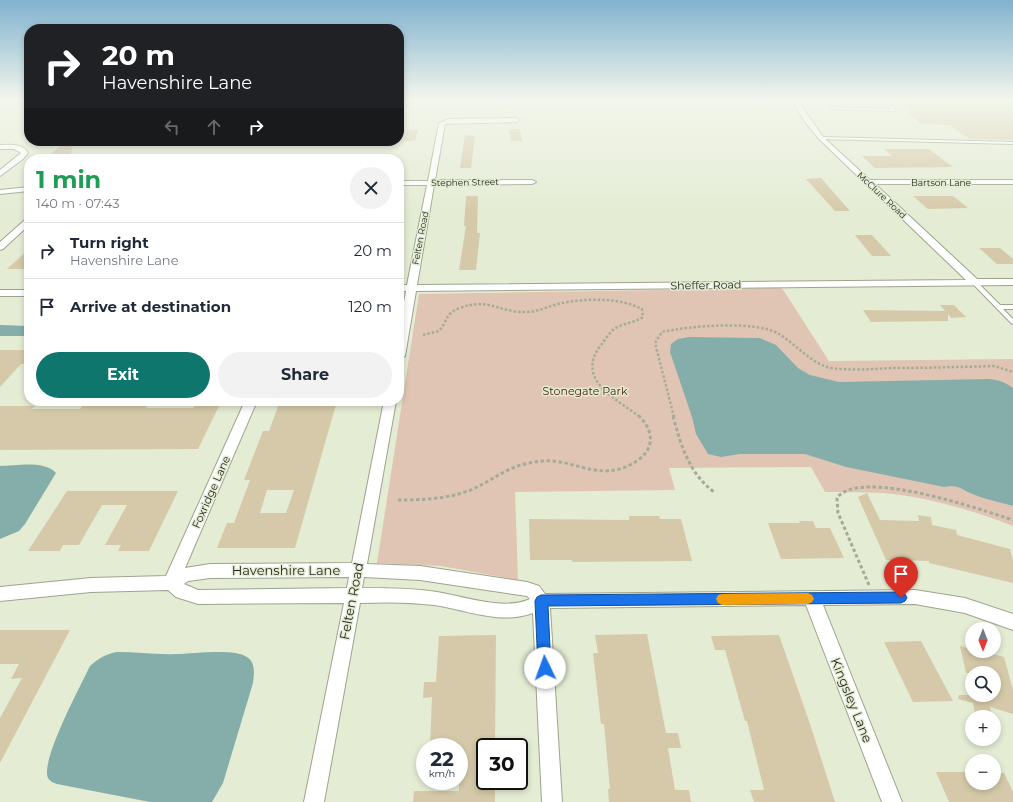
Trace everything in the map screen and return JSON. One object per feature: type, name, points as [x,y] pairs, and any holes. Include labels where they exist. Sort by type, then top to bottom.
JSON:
[{"type":"street","name":"Felten Road","points":[[404,325],[439,138]]},
{"type":"street","name":"McClure Road","points":[[821,138],[975,283]]},
{"type":"street","points":[[0,147],[15,147],[24,151],[24,154]]},
{"type":"street","points":[[0,174],[24,154]]},
{"type":"street","name":"Stephen Street","points":[[404,183],[532,182]]},
{"type":"street","name":"Bartson Lane","points":[[869,182],[1013,182]]},
{"type":"street","points":[[0,192],[24,190]]},
{"type":"street","points":[[0,247],[24,225]]},
{"type":"street","name":"Sheffer Road","points":[[404,288],[1013,282]]},
{"type":"street","points":[[0,293],[24,292]]},
{"type":"street","name":"Foxridge Lane","points":[[171,583],[249,406]]},
{"type":"street","name":"Felten Road","points":[[314,802],[389,406]]},
{"type":"street","name":"Havenshire Lane","points":[[0,594],[91,585],[171,583],[185,575],[198,572],[357,570],[420,573],[527,589],[533,591],[541,601]]},
{"type":"street","points":[[171,583],[182,592],[198,597],[429,597],[502,611],[529,608],[541,601],[914,598],[948,601],[988,612],[1013,622]]},
{"type":"street","name":"Kingsley Lane","points":[[812,599],[892,802]]},
{"type":"street","points":[[541,601],[552,802]]},
{"type":"lane","points":[[837,138],[1013,143]]},
{"type":"lane","points":[[975,283],[1013,322]]},
{"type":"lane","points":[[999,307],[1013,307]]},
{"type":"path","points":[[398,500],[435,499],[450,496],[482,485],[513,467],[531,463],[547,461],[596,471],[612,470],[636,462],[646,453],[650,445],[651,435],[644,420],[612,398],[602,389],[596,381],[592,364],[596,350],[611,331],[617,326],[640,320],[643,317],[642,309],[636,304],[621,302],[564,303],[537,310],[520,312],[493,305],[476,304],[450,312],[442,330],[432,334],[423,335]]},
{"type":"path","points":[[714,492],[697,476],[687,460],[681,446],[656,350],[655,343],[662,332],[682,327],[753,326],[778,333],[817,362],[831,368],[864,369],[994,366],[1013,372]]},
{"type":"path","points":[[875,598],[838,512],[837,498],[844,490],[855,488],[903,490],[967,506],[1013,520]]},
{"type":"green space","name":"Stonegate Park","points":[[782,288],[829,361],[1013,359],[1013,526],[982,515],[933,501],[900,495],[861,492],[825,492],[811,467],[669,468],[675,490],[515,492],[518,580],[441,566],[377,563],[402,406],[404,406],[404,390],[419,294]]},
{"type":"water","points":[[0,325],[24,326],[24,336],[0,336]]},
{"type":"water","points":[[689,337],[760,338],[776,345],[798,368],[810,375],[839,382],[989,379],[1007,384],[1013,388],[1013,506],[980,497],[961,488],[949,486],[944,487],[846,467],[805,454],[740,454],[721,457],[708,454],[696,434],[692,417],[670,352],[671,344],[678,339]]},
{"type":"water","points":[[37,465],[44,466],[56,473],[25,524],[19,531],[0,539],[0,466]]},
{"type":"water","points":[[117,652],[169,654],[223,652],[241,654],[250,659],[252,662],[254,669],[253,683],[223,783],[212,802],[150,802],[58,784],[49,780],[47,769],[55,740],[90,666],[103,657]]},
{"type":"building","points":[[405,138],[416,138],[415,141],[404,141]]},
{"type":"building","points":[[464,138],[475,138],[471,168],[460,168]]},
{"type":"building","points":[[511,138],[522,138],[522,141],[511,141]]},
{"type":"building","points":[[1013,138],[1013,140],[970,139]]},
{"type":"building","points":[[61,146],[71,146],[72,152],[70,154],[50,154]]},
{"type":"building","points":[[884,149],[929,149],[953,167],[875,168],[862,156],[892,156]]},
{"type":"building","points":[[821,178],[850,211],[835,211],[806,179]]},
{"type":"building","points":[[466,196],[478,196],[477,233],[480,233],[476,270],[459,270],[466,226],[464,226]]},
{"type":"building","points":[[913,196],[953,196],[968,208],[928,209]]},
{"type":"building","points":[[855,235],[872,235],[891,256],[872,256]]},
{"type":"building","points":[[979,248],[1000,248],[1013,259],[1013,264],[997,264]]},
{"type":"building","points":[[24,254],[24,269],[7,269]]},
{"type":"building","points":[[940,305],[954,305],[966,317],[951,318],[948,314],[948,321],[871,322],[863,310],[945,311]]},
{"type":"building","points":[[0,350],[24,350],[24,364],[21,364],[0,387]]},
{"type":"building","points":[[0,406],[35,406],[32,409],[80,409],[82,406],[193,408],[194,406],[219,406],[198,449],[0,450]]},
{"type":"building","points":[[278,406],[336,406],[295,548],[217,548],[227,523],[234,523],[250,480],[244,480],[263,431],[269,431]],"holes":[[[267,490],[294,490],[286,513],[260,513]]]},
{"type":"building","points":[[67,491],[178,491],[149,551],[118,551],[121,545],[105,545],[127,505],[102,505],[79,545],[63,545],[60,551],[28,551]]},
{"type":"building","points":[[867,493],[880,520],[919,521],[918,515],[931,517],[932,525],[956,530],[957,535],[1010,549],[1013,561],[1013,583],[929,563],[929,561],[886,560],[858,497]]},
{"type":"building","points":[[629,516],[659,516],[660,519],[681,519],[692,561],[572,562],[572,560],[530,560],[529,519],[629,520]]},
{"type":"building","points":[[799,521],[813,521],[816,528],[830,528],[844,558],[781,559],[768,523],[800,523]]},
{"type":"building","points":[[0,630],[70,630],[0,763],[0,718],[22,678],[11,679],[19,664],[0,664]]},
{"type":"building","points":[[647,634],[666,733],[678,733],[681,748],[668,748],[675,790],[689,790],[691,802],[609,802],[608,789],[610,789],[604,724],[601,724],[593,653],[598,653],[595,635]]},
{"type":"building","points":[[496,635],[495,738],[476,738],[476,790],[495,790],[495,802],[413,802],[414,791],[468,790],[468,738],[430,738],[432,697],[423,698],[424,682],[436,682],[439,636]]},
{"type":"building","points":[[779,635],[835,802],[754,802],[750,790],[764,790],[747,721],[745,721],[725,650],[715,650],[711,636]]},
{"type":"building","points":[[921,641],[953,701],[913,702],[884,642]]},
{"type":"building","points":[[960,646],[965,647],[965,658],[1004,657],[1013,690],[1013,714],[990,707],[991,710],[974,710],[973,703],[969,702],[1001,702],[1001,666],[965,666],[965,668]]},
{"type":"building","points":[[959,695],[965,695],[965,701],[958,699]]},
{"type":"building","points":[[936,772],[965,772],[965,790],[1001,790],[1001,773],[1004,773],[1013,792],[1013,802],[949,802]]},
{"type":"slow traffic","points":[[722,599],[808,599]]},
{"type":"route","points":[[545,668],[541,601],[901,598]]}]
